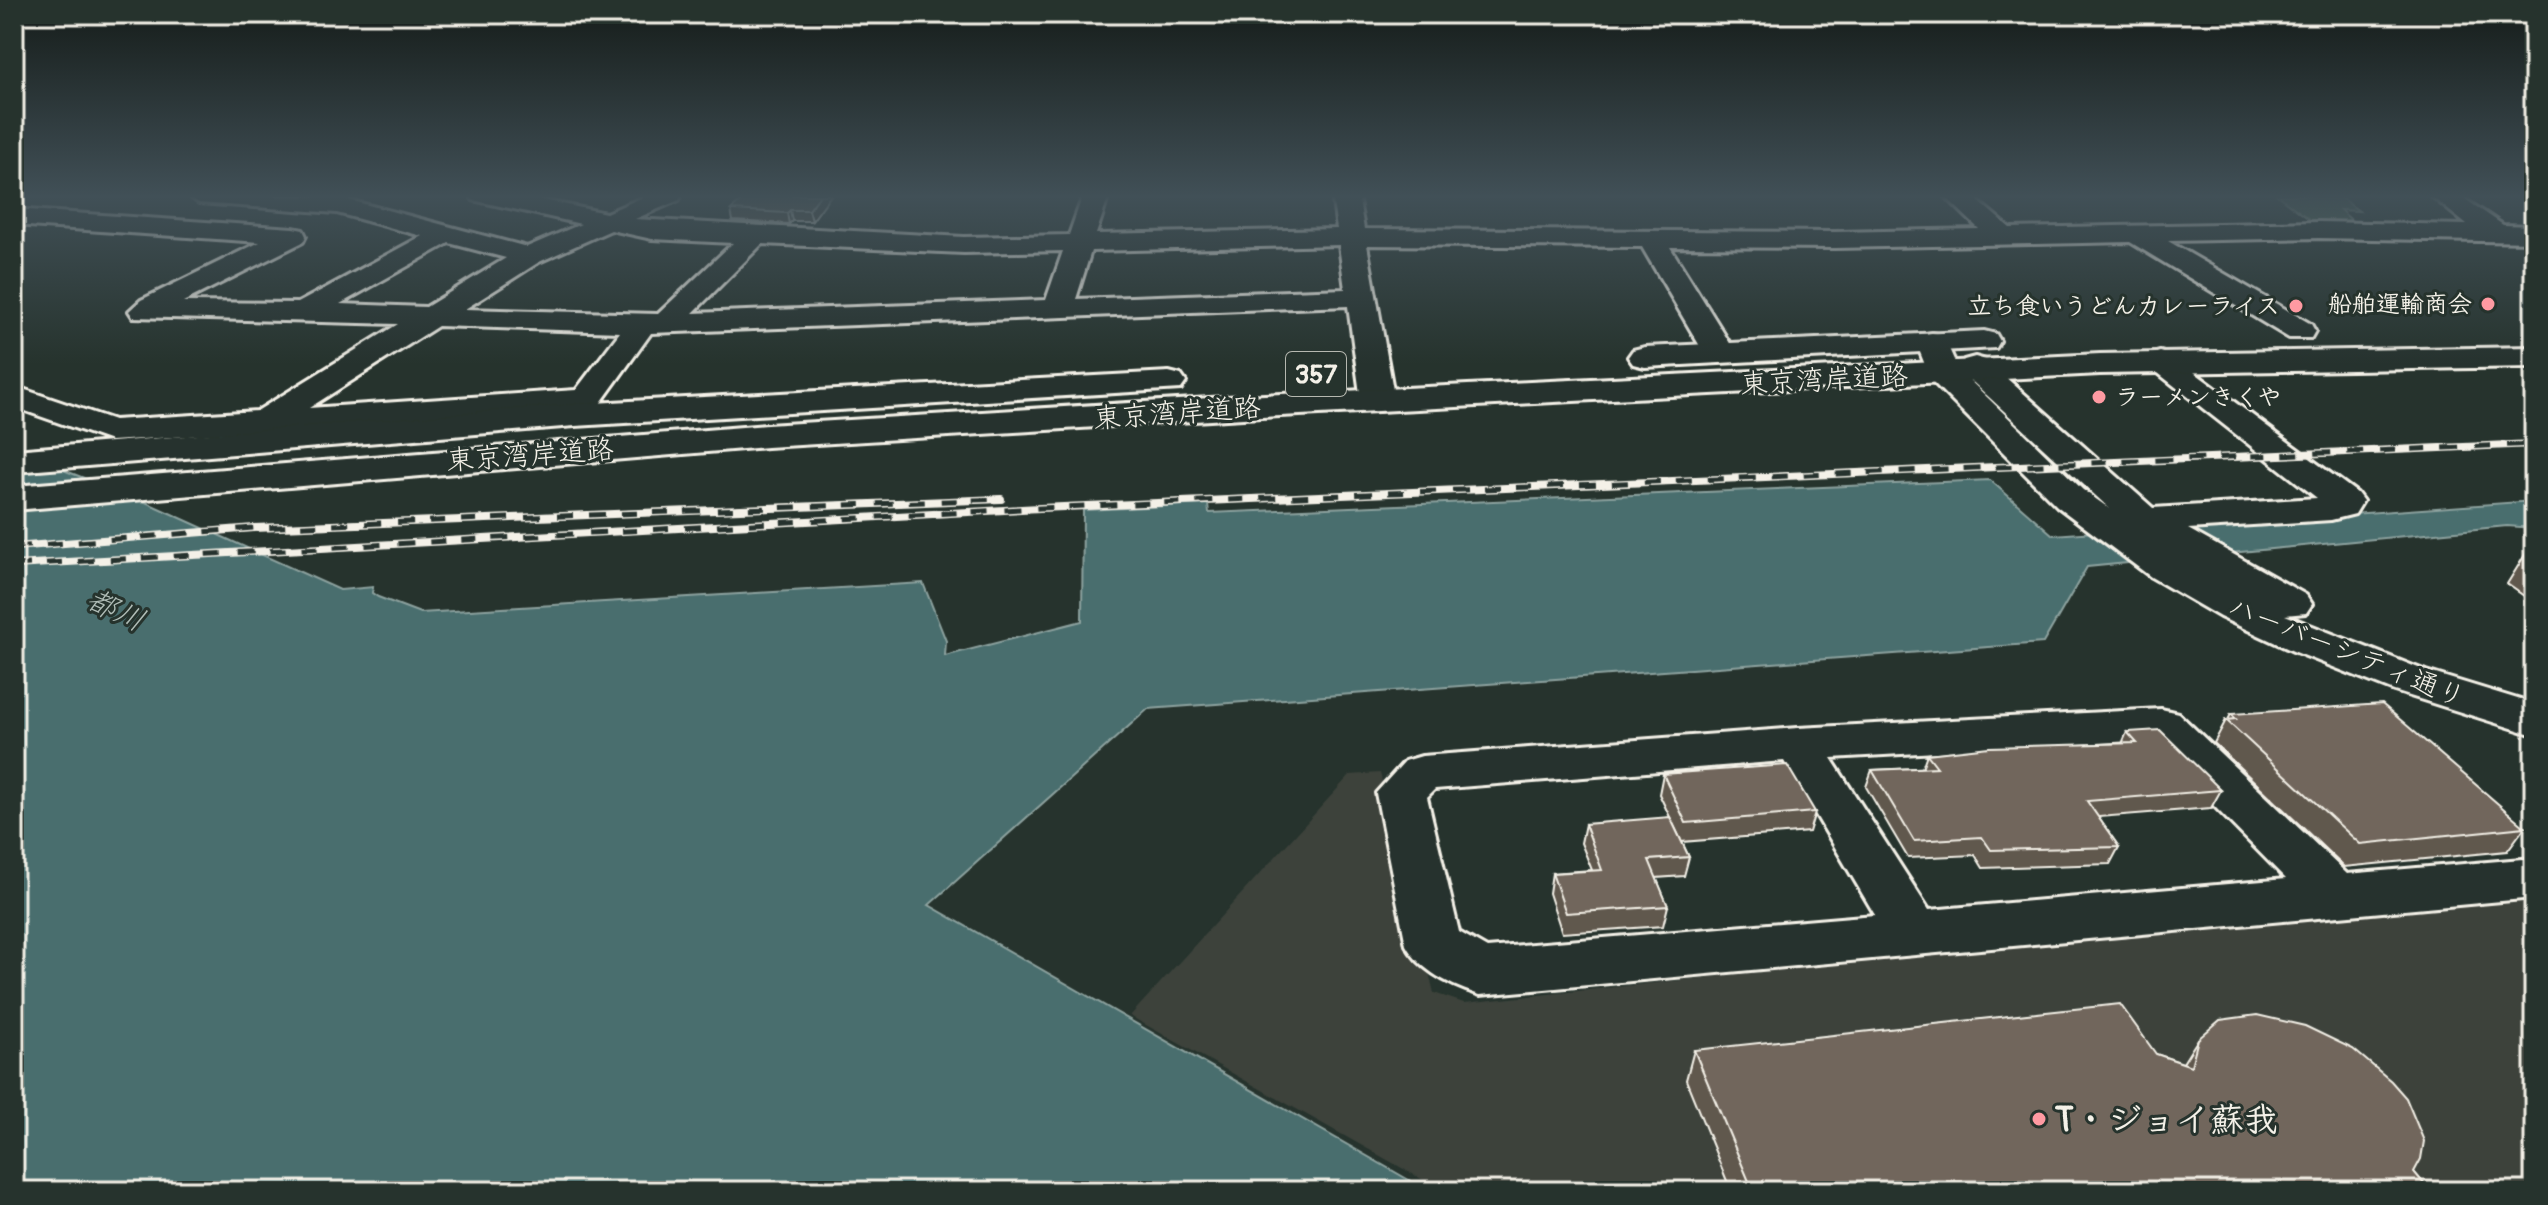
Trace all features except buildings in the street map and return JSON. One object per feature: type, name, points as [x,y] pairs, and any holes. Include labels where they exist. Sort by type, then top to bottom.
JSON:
[{"type":"highway","name":"東京湾岸道路","points":[[14,498],[103,472],[580,408],[815,399],[1375,386],[1937,358],[2300,331],[2534,328]]},
{"type":"highway","name":"東京湾岸道路","points":[[28,460],[103,472],[119,463],[164,468],[367,449],[1021,408],[1243,407],[1375,386],[1720,353],[1937,358],[1981,370],[2160,362],[2534,357]]},
{"type":"street","points":[[262,251],[144,311],[305,312],[653,324],[1360,297]]},
{"type":"street","points":[[305,312],[414,251]]},
{"type":"street","points":[[509,251],[529,256]]},
{"type":"street","points":[[265,421],[540,251]]},
{"type":"street","points":[[14,396],[111,431],[265,421],[580,408],[653,324],[738,251]]},
{"type":"street","points":[[1057,310],[1076,251]]},
{"type":"street","points":[[1352,251],[1375,386]]},
{"type":"street","points":[[1659,251],[1720,353]]},
{"type":"street","points":[[2167,251],[2300,331]]},
{"type":"street","name":"ハーバーシティ通り","points":[[1937,358],[2102,524],[2165,568],[2235,608],[2308,642],[2410,681],[2534,720]]},
{"type":"street","points":[[2144,520],[2331,509],[2342,506],[2344,501],[2160,362]]},
{"type":"street","name":"ハーバーシティ通り","points":[[1981,370],[2144,520],[2251,584],[2391,650],[2444,671],[2534,698]]},
{"type":"street","points":[[14,419],[103,472]]},
{"type":"street","points":[[2337,897],[2161,724],[1798,744],[1422,773],[1401,793],[1434,945],[1480,972],[2337,897],[2534,878]]},
{"type":"street","points":[[1798,744],[1914,932]]},
{"type":"shaded area","points":[[1380,773],[1434,993],[1464,1003],[2534,890],[2534,1191],[1443,1191],[1130,1016],[1350,775]]},
{"type":"water","name":"都川","points":[[14,451],[141,500],[340,590],[373,587],[372,593],[378,597],[420,613],[923,583],[946,641],[945,656],[1082,621],[1083,510],[1208,504],[1209,513],[1990,480],[2053,535],[2534,501],[2534,528],[2507,526],[2087,567],[2043,643],[1148,709],[929,905],[1428,1191],[14,1191]]},
{"type":"railway","points":[[14,565],[1040,508],[2534,444]]},
{"type":"railway","points":[[14,547],[254,528],[1001,499]]},
{"type":"place","name":"船舶運輸商会","points":[[2488,304]]},
{"type":"place","name":"立ち食いうどんカレーライス","points":[[2296,306]]},
{"type":"place","name":"ラーメンきくや","points":[[2099,397]]},
{"type":"place","name":"T・ジョイ蘇我","points":[[2039,1119]]}]
